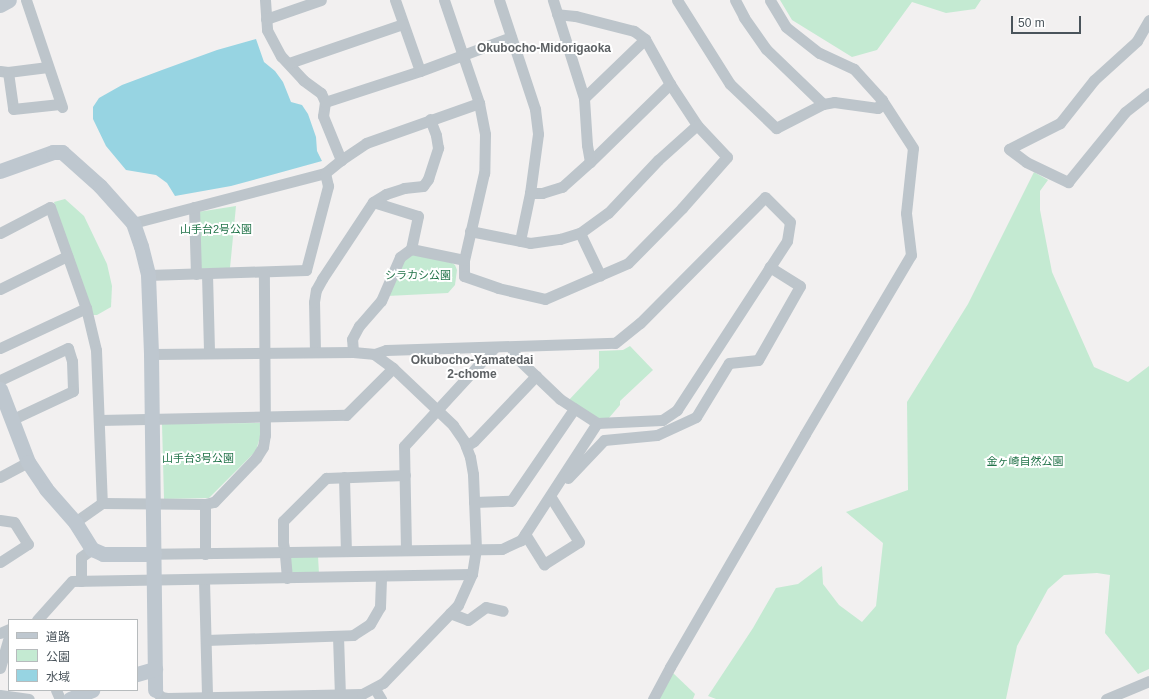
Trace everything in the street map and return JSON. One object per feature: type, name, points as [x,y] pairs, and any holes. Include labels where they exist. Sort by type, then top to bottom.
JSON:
[{"type":"street","points":[[0,5],[9,0]]},
{"type":"street","points":[[26,0],[61,106],[13,109],[4,72],[48,67]]},
{"type":"street","points":[[265,0],[267,30],[281,56],[303,80],[321,93],[325,102],[323,116],[341,160]]},
{"type":"street","points":[[266,19],[321,0]]},
{"type":"street","points":[[395,0],[420,71]]},
{"type":"street","points":[[444,0],[479,103],[485,134],[484,173],[464,260],[464,276],[498,288],[546,299],[628,263],[682,208],[727,157],[697,126],[670,84],[645,39],[634,30],[576,16],[557,14]]},
{"type":"street","points":[[499,0],[535,109],[538,134],[530,193],[520,241]]},
{"type":"street","points":[[553,0],[584,98],[587,145],[590,162]]},
{"type":"street","points":[[677,0],[730,84],[776,128],[823,104],[834,102],[878,108],[882,100]]},
{"type":"street","points":[[735,0],[744,17],[766,49],[823,104]]},
{"type":"street","points":[[653,699],[804,434],[911,255],[906,213],[913,148],[882,100],[854,69],[819,53],[786,27],[770,0]]},
{"type":"street","points":[[1149,20],[1137,41],[1094,80],[1060,123],[1010,150],[1026,162],[1068,182],[1125,112],[1149,93]]},
{"type":"street","points":[[289,64],[403,24]]},
{"type":"street","points":[[325,102],[420,71],[512,37]]},
{"type":"street","points":[[584,98],[645,39]]},
{"type":"street","points":[[530,193],[542,193],[562,187],[590,162],[670,84]]},
{"type":"street","points":[[133,223],[326,173],[341,160],[366,143],[430,119],[479,103]]},
{"type":"street","points":[[315,352],[314,302],[316,290],[373,202],[386,194],[404,188],[423,186],[428,179],[438,148],[436,135],[430,119]]},
{"type":"street","points":[[470,231],[530,243],[560,239],[580,233],[608,213],[658,160],[697,126]]},
{"type":"street","points":[[0,171],[53,152],[62,152],[100,186],[133,223],[141,246],[148,275],[151,354],[155,690],[161,696],[167,698],[207,698],[362,694],[375,689],[384,683],[458,605],[472,574],[476,549],[473,474],[470,457],[466,446],[453,425],[393,368],[374,354]]},
{"type":"street","points":[[148,275],[306,270],[328,186],[326,173]]},
{"type":"street","points":[[151,354],[315,352],[353,352],[374,354],[386,350],[615,343],[640,323],[765,197],[790,222],[787,241],[677,410],[662,420],[597,423],[560,399],[517,358],[512,347]]},
{"type":"street","points":[[353,352],[352,339],[359,326],[381,301],[400,257],[411,249],[418,216],[373,202]]},
{"type":"street","points":[[0,233],[50,207],[86,308],[96,350],[102,503]]},
{"type":"street","points":[[194,207],[209,353]]},
{"type":"street","points":[[580,233],[600,275]]},
{"type":"street","points":[[411,249],[464,260]]},
{"type":"street","points":[[0,289],[67,256]]},
{"type":"street","points":[[562,477],[567,478],[604,440],[657,435],[696,416],[729,363],[758,360],[800,286],[770,267]]},
{"type":"street","points":[[75,522],[102,503],[205,504],[214,502],[256,458],[263,447],[265,417],[264,272]]},
{"type":"street","points":[[0,348],[86,308]]},
{"type":"street","points":[[406,550],[404,446],[495,347]]},
{"type":"street","points":[[0,380],[68,348],[72,361],[73,391],[12,420]]},
{"type":"street","points":[[99,420],[346,415],[393,368]]},
{"type":"street","points":[[466,446],[474,440],[536,376]]},
{"type":"street","points":[[1,395],[28,462],[46,489],[75,522],[92,550],[103,554],[285,553],[502,549],[521,540],[597,423]]},
{"type":"street","points":[[474,502],[511,501],[574,409]]},
{"type":"street","points":[[0,477],[28,462]]},
{"type":"street","points":[[287,578],[285,553],[282,543],[283,521],[326,478],[405,475]]},
{"type":"street","points":[[344,477],[346,551]]},
{"type":"street","points":[[525,534],[544,564],[579,542],[550,496]]},
{"type":"street","points":[[205,504],[205,554]]},
{"type":"street","points":[[0,520],[14,522],[28,544],[0,562]]},
{"type":"street","points":[[81,581],[81,557],[92,550]]},
{"type":"street","points":[[37,619],[72,581],[154,581],[472,574]]},
{"type":"street","points":[[206,640],[353,635],[370,624],[380,607],[381,576]]},
{"type":"street","points":[[204,580],[207,698]]},
{"type":"street","points":[[450,613],[468,620],[486,607],[503,611]]},
{"type":"street","points":[[338,636],[340,695]]},
{"type":"street","points":[[0,668],[8,640]]},
{"type":"street","points":[[138,674],[155,669]]},
{"type":"street","points":[[1106,699],[1149,681]]},
{"type":"street","points":[[375,689],[381,699]]},
{"type":"street","points":[[70,699],[90,691]]},
{"type":"street","points":[[0,695],[29,699]]},
{"type":"green space","points":[[780,0],[981,0],[975,9],[946,13],[912,2],[877,50],[852,57],[792,20]]},
{"type":"green space","name":"金ヶ崎自然公園","points":[[1034,172],[1048,180],[1040,191],[1040,210],[1052,272],[1094,367],[1128,382],[1149,366],[1149,669],[1138,674],[1105,633],[1110,575],[1097,573],[1064,575],[1048,589],[1017,646],[1006,699],[716,699],[708,696],[753,628],[776,588],[798,584],[822,566],[823,584],[839,605],[862,622],[876,606],[883,543],[846,512],[908,490],[907,402],[968,304]]},
{"type":"green space","points":[[65,199],[84,216],[107,264],[112,286],[111,307],[97,315],[93,315],[67,249],[54,202]]},
{"type":"green space","name":"山手台2号公園","points":[[236,206],[230,268],[199,269],[198,212]]},
{"type":"green space","name":"シラカシ公園","points":[[412,254],[455,265],[457,270],[455,285],[448,293],[387,296],[404,259]]},
{"type":"green space","points":[[630,346],[653,370],[620,401],[620,405],[608,419],[596,418],[568,401],[599,368],[599,351],[623,350]]},
{"type":"green space","name":"山手台3号公園","points":[[260,423],[260,437],[256,451],[209,498],[164,499],[162,424]]},
{"type":"green space","points":[[290,556],[318,556],[319,574],[294,574],[290,569]]},
{"type":"green space","points":[[671,672],[695,694],[693,699],[657,699]]},
{"type":"water","points":[[256,39],[264,62],[275,71],[283,82],[291,102],[302,105],[308,114],[316,137],[317,151],[322,161],[231,186],[175,196],[167,183],[156,175],[126,170],[106,146],[93,119],[93,107],[99,98],[122,85],[217,50]]},
{"type":"district","name":"Okubocho-Midorigaoka","points":[[544,49]]},
{"type":"district","name":"Okubocho-Yamatedai 2-chome","points":[[472,368]]}]
